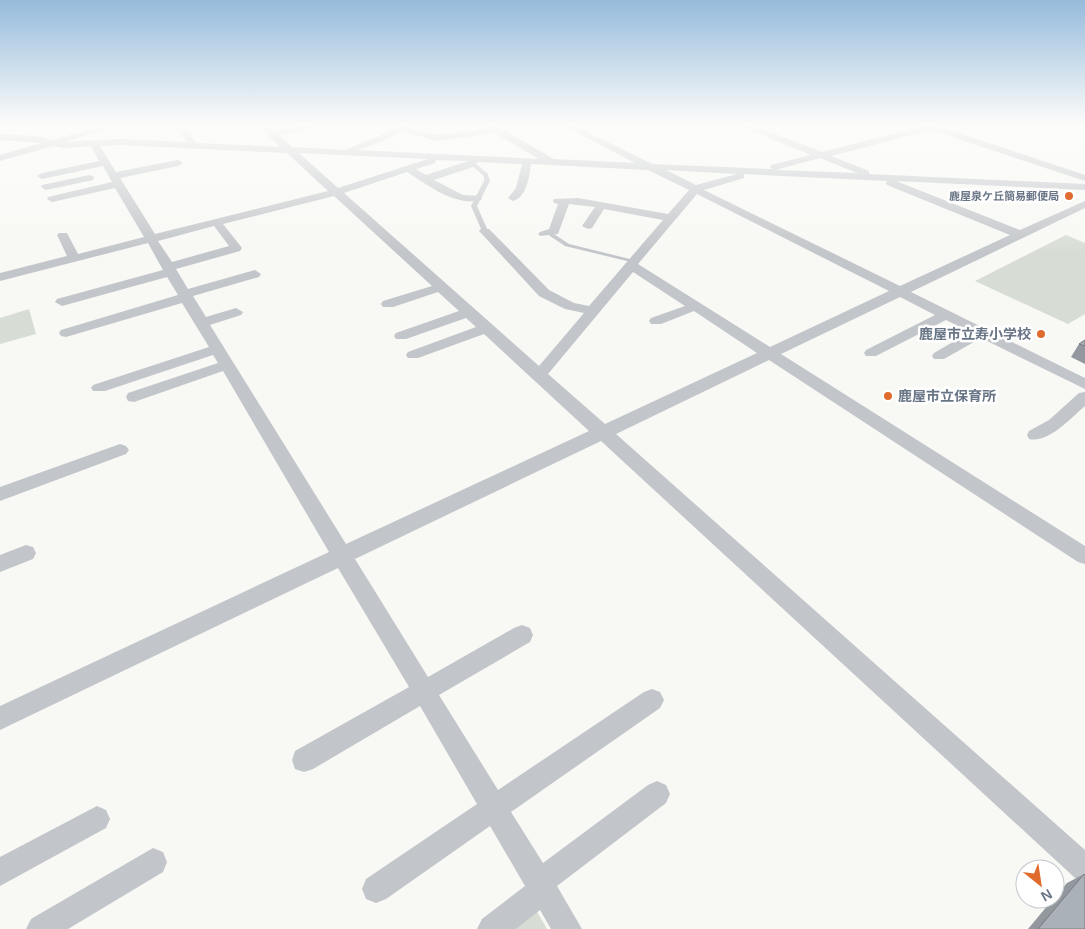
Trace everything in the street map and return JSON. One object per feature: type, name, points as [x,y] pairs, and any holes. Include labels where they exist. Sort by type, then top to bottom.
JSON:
[{"type":"street","points":[[42,176],[84,167]]},
{"type":"street","points":[[108,167],[567,929]]},
{"type":"street","points":[[52,199],[119,183],[165,167]]},
{"type":"street","points":[[309,167],[1085,868]]},
{"type":"street","points":[[0,277],[336,192],[413,167]]},
{"type":"street","points":[[425,179],[455,167]]},
{"type":"street","points":[[513,198],[521,188],[526,167]]},
{"type":"street","points":[[652,167],[1085,384]]},
{"type":"street","points":[[659,167],[1085,187]]},
{"type":"street","points":[[539,375],[695,188],[775,167]]},
{"type":"street","points":[[853,167],[1021,235]]},
{"type":"street","points":[[1053,167],[1085,178]]},
{"type":"street","points":[[408,169],[461,198],[477,198]]},
{"type":"street","points":[[147,180],[174,174]]},
{"type":"street","points":[[46,187],[119,183]]},
{"type":"street","points":[[72,206],[119,183]]},
{"type":"street","points":[[547,234],[554,232],[561,201],[670,218]]},
{"type":"street","points":[[0,718],[1085,204]]},
{"type":"street","points":[[588,226],[601,206]]},
{"type":"street","points":[[1070,211],[1085,216]]},
{"type":"street","points":[[62,302],[236,248],[216,222]]},
{"type":"street","points":[[485,231],[544,293],[570,306],[592,311]]},
{"type":"street","points":[[63,235],[74,258]]},
{"type":"street","points":[[633,263],[696,306],[1085,556]]},
{"type":"street","points":[[66,332],[255,274]]},
{"type":"street","points":[[388,304],[441,286]]},
{"type":"street","points":[[656,321],[696,306]]},
{"type":"street","points":[[202,323],[236,312]]},
{"type":"street","points":[[401,336],[469,312]]},
{"type":"street","points":[[871,354],[945,315]]},
{"type":"street","points":[[413,355],[487,328]]},
{"type":"street","points":[[939,356],[981,332]]},
{"type":"street","points":[[99,388],[222,357]]},
{"type":"street","points":[[134,397],[222,357]]},
{"type":"street","points":[[1035,435],[1055,424],[1085,397]]},
{"type":"street","points":[[0,494],[120,450]]},
{"type":"street","points":[[0,564],[26,553]]},
{"type":"street","points":[[304,760],[522,635]]},
{"type":"street","points":[[376,889],[652,700]]},
{"type":"street","points":[[492,929],[541,886],[657,794]]},
{"type":"street","points":[[0,872],[97,819]]},
{"type":"street","points":[[41,929],[153,862]]},
{"type":"lane","points":[[478,167],[486,175],[487,181],[474,206],[485,231]]},
{"type":"lane","points":[[547,234],[567,245],[633,263]]},
{"type":"shaded area","points":[[1066,235],[1085,243],[1085,314],[1068,324],[975,281]]},
{"type":"shaded area","points":[[29,309],[36,334],[0,344],[0,318]]},
{"type":"shaded area","points":[[536,910],[547,929],[512,929]]},
{"type":"building","points":[[1085,340],[1085,346],[1079,344]]},
{"type":"building","points":[[1084,874],[1085,929],[1038,929],[1055,909],[1065,909],[1065,897]]},
{"type":"place","name":"鹿屋泉ケ丘簡易郵便局","points":[[1069,196]]},
{"type":"place","name":"鹿屋市立寿小学校","points":[[1041,334]]},
{"type":"place","name":"鹿屋市立保育所","points":[[888,396]]}]
